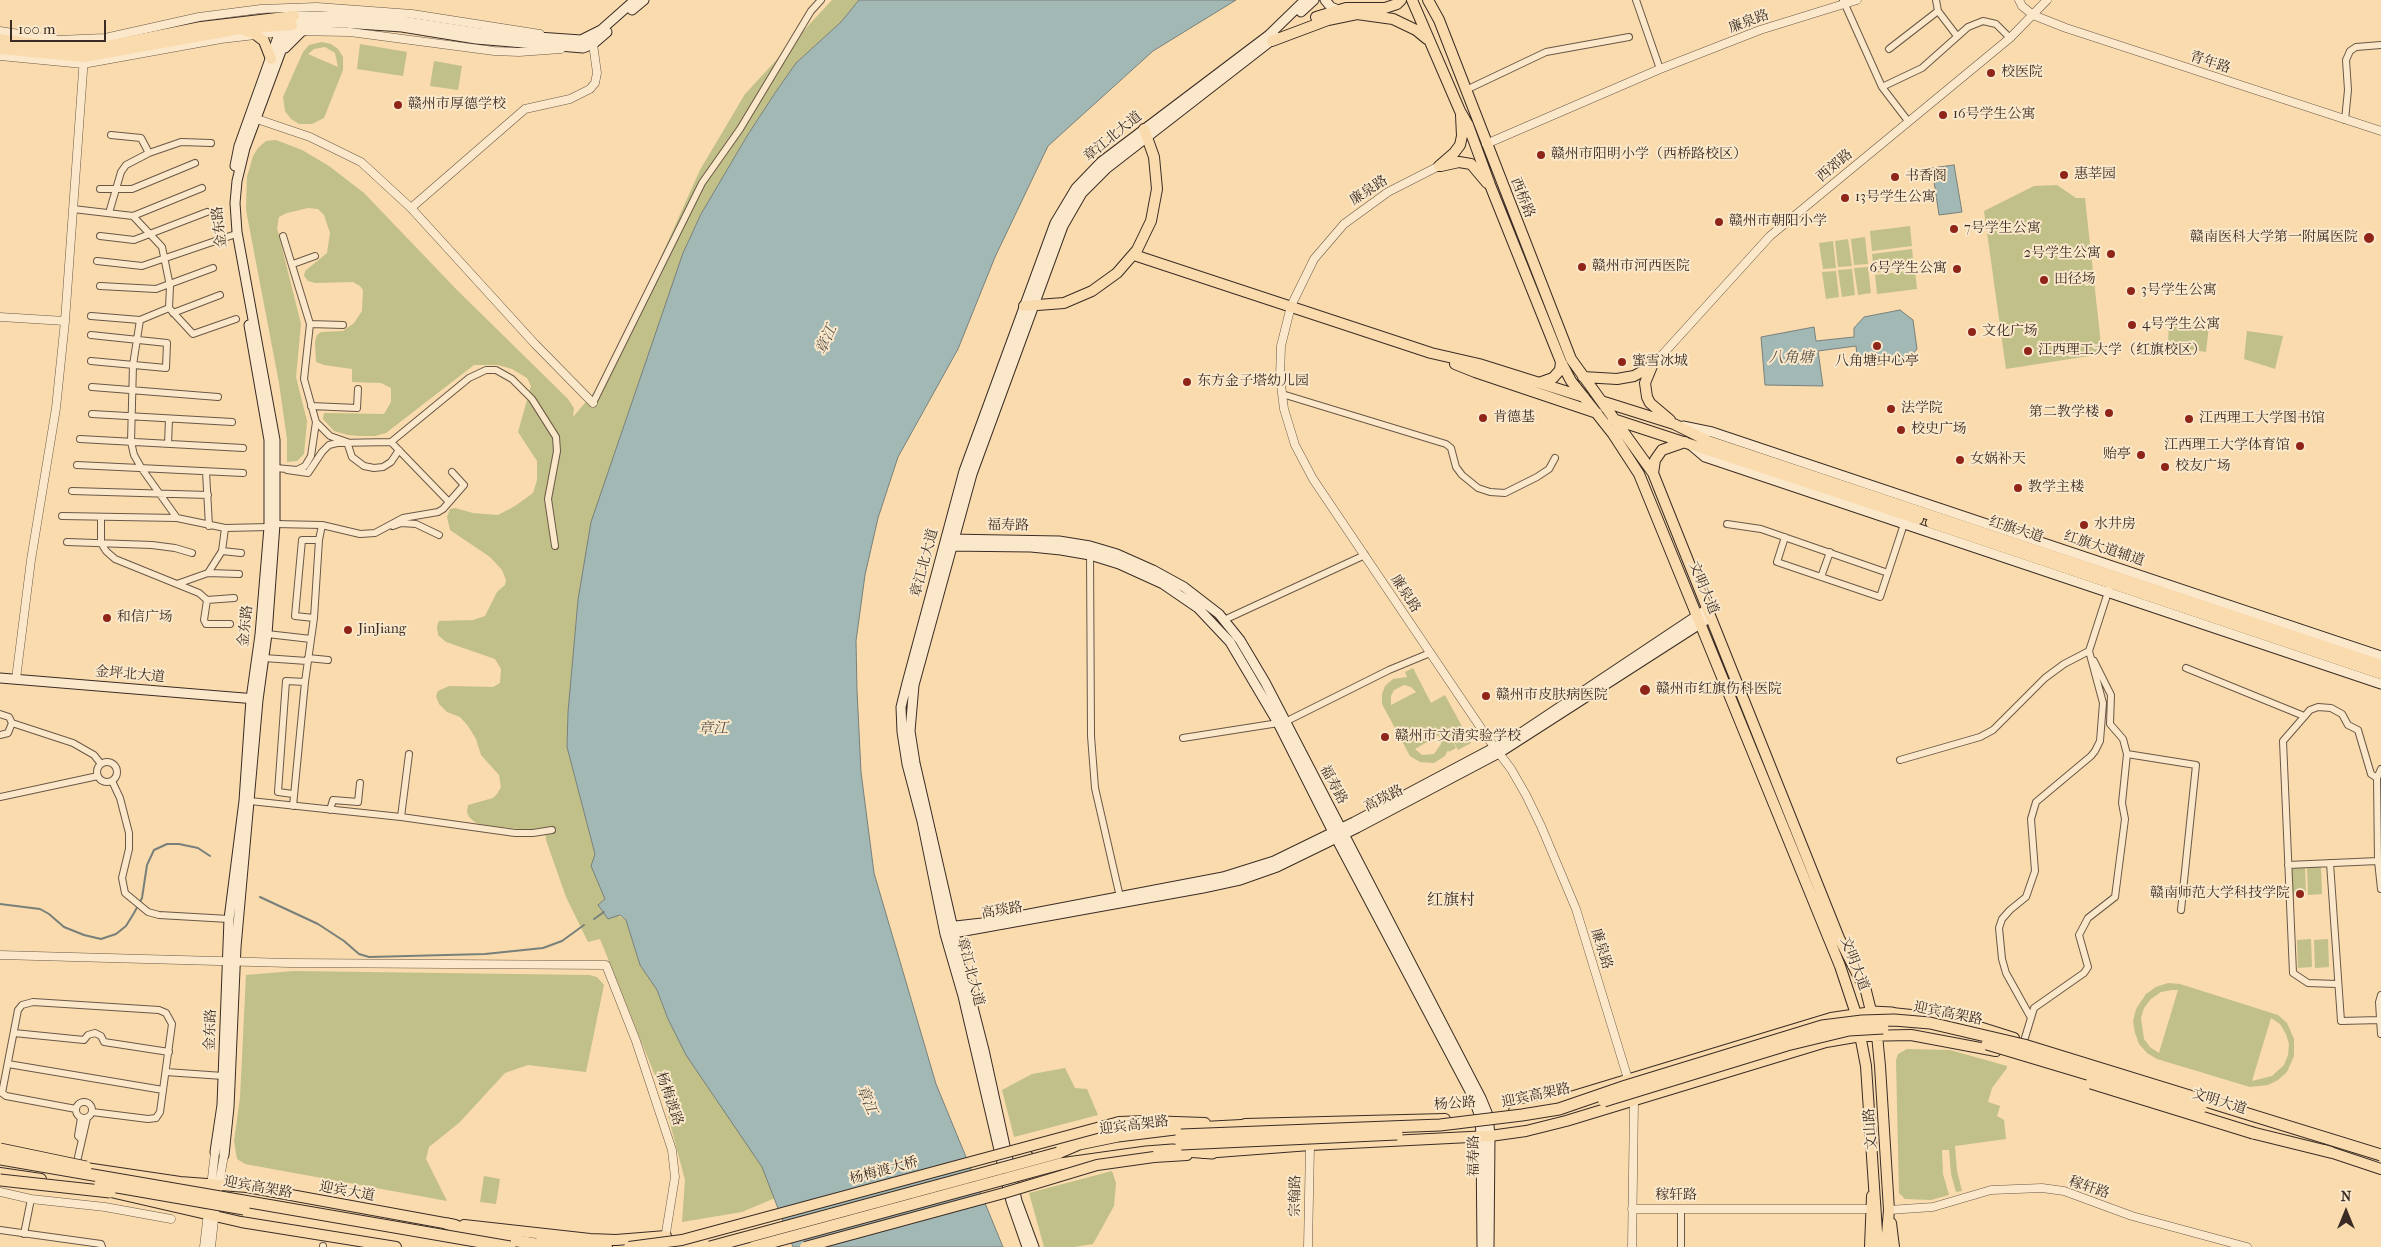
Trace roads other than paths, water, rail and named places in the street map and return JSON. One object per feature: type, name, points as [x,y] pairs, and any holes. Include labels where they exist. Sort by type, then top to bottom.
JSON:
[{"type":"highway","name":"文明大道","points":[[1872,1012],[1892,1013]]},
{"type":"highway","name":"迎宾高架路","points":[[1181,1140],[1440,1125],[1559,1109],[1626,1086],[1822,1026],[1862,1021],[1894,1020],[1930,1023],[2024,1045],[2381,1155]]},
{"type":"highway","name":"迎宾高架路","points":[[1147,1139],[1181,1140],[1440,1132],[1522,1124],[1561,1115],[1787,1045],[1850,1030],[1893,1027],[1929,1030],[1972,1039],[2381,1163]]},
{"type":"highway","points":[[1972,1039],[2037,1065],[2253,1133],[2330,1152]]},
{"type":"highway","points":[[710,1247],[1059,1159],[1147,1139],[1251,1124]]},
{"type":"highway","points":[[754,1247],[1059,1159],[1079,1144],[1096,1140],[1147,1139],[1172,1150],[1212,1153]]},
{"type":"highway","points":[[0,1148],[180,1189]]},
{"type":"highway","name":"迎宾高架路","points":[[0,1159],[510,1247]]},
{"type":"highway","name":"迎宾高架路","points":[[0,1165],[211,1211],[463,1247]]},
{"type":"highway","points":[[0,1180],[211,1211]]},
{"type":"highway","points":[[448,1224],[494,1237],[553,1247]]},
{"type":"main road","points":[[0,40],[57,47],[102,47],[201,27],[319,24],[402,27],[476,39],[571,44],[590,37],[635,0]]},
{"type":"main road","points":[[0,50],[84,61],[240,29],[343,16],[402,21],[571,44],[583,48],[593,44],[644,0]]},
{"type":"main road","name":"章江北大道","points":[[1027,1247],[1015,1216],[971,994],[949,930],[910,731],[914,685],[949,543],[1055,223],[1076,188],[1101,162],[1146,133],[1270,38],[1305,0]]},
{"type":"main road","points":[[1270,38],[1283,29],[1314,0]]},
{"type":"main road","points":[[1325,0],[1344,11],[1394,19],[1416,30],[1430,41]]},
{"type":"main road","points":[[1330,0],[1344,11]]},
{"type":"main road","points":[[1283,29],[1344,11],[1385,8],[1397,4],[1401,0]]},
{"type":"main road","name":"西桥路","points":[[1412,0],[1460,112],[1468,125],[1561,362],[1571,380],[1584,397]]},
{"type":"main road","name":"西桥路","points":[[1428,0],[1439,20],[1571,359],[1614,419]]},
{"type":"main road","points":[[1436,0],[1439,20]]},
{"type":"main road","points":[[1270,38],[1303,28],[1344,11]]},
{"type":"main road","name":"金东路","points":[[219,1153],[222,1076],[231,962],[250,802],[260,635],[272,526],[269,440],[233,235],[230,204],[232,180],[239,146],[254,118],[281,54],[287,24]]},
{"type":"main road","name":"金东路","points":[[219,1153],[229,1107],[231,962],[229,919],[255,699],[267,634],[276,468],[275,440],[238,232],[235,203],[237,181],[245,148],[270,59],[287,24]]},
{"type":"main road","points":[[281,54],[290,42],[304,31],[319,24]]},
{"type":"main road","points":[[240,29],[256,34],[266,45],[270,59]]},
{"type":"main road","points":[[1439,166],[1454,153],[1460,144],[1462,136],[1460,112]]},
{"type":"main road","points":[[1028,307],[1064,303],[1092,291],[1117,273],[1134,255],[1147,231],[1156,200],[1156,168],[1146,133]]},
{"type":"main road","points":[[1439,166],[1460,162],[1471,164],[1490,185]]},
{"type":"main road","points":[[1134,255],[1431,353]]},
{"type":"main road","name":"红旗大道","points":[[1431,353],[1479,364],[1538,384],[1645,414],[1674,424],[1727,447],[2381,665]]},
{"type":"main road","name":"红旗大道","points":[[1431,353],[1475,372],[1686,442],[1905,520],[2109,588],[2381,674]]},
{"type":"main road","points":[[1538,384],[1553,378],[1560,370],[1561,362]]},
{"type":"main road","points":[[1583,378],[1617,379],[1634,376],[1652,366]]},
{"type":"main road","points":[[1652,366],[1645,383],[1650,403],[1674,424]]},
{"type":"main road","name":"文明大道","points":[[1584,397],[1639,474],[1840,966],[1856,1014],[1861,1036],[1929,1037],[2019,1056],[2381,1169]]},
{"type":"main road","name":"文明大道","points":[[1614,419],[1654,474],[1839,938],[1866,991],[1872,1012]]},
{"type":"main road","name":"红旗大道辅道","points":[[1674,424],[1712,432],[2381,656]]},
{"type":"main road","points":[[1654,474],[1655,460],[1662,450],[1686,442]]},
{"type":"main road","name":"福寿路","points":[[949,543],[1059,541],[1090,550],[1117,554],[1153,570],[1184,587],[1224,620],[1240,640],[1339,833],[1475,1085],[1484,1116],[1486,1137],[1490,1247]]},
{"type":"main road","name":"福寿路","points":[[1090,550],[1163,584],[1198,608],[1230,642],[1282,723]]},
{"type":"main road","points":[[2109,588],[2381,684]]},
{"type":"main road","name":"高琰路","points":[[949,930],[1224,884],[1277,866],[1497,750],[1709,613]]},
{"type":"main road","name":"金坪北大道","points":[[0,678],[255,699]]},
{"type":"main road","name":"高琰路","points":[[949,930],[1240,873],[1274,861],[1339,833]]},
{"type":"main road","name":"杨公路","points":[[1147,1139],[1167,1122],[1251,1124],[1484,1116],[1521,1110],[1554,1102],[1784,1031],[1831,1018],[1872,1012]]},
{"type":"main road","name":"文山路","points":[[1872,1012],[1877,1035],[1889,1210],[1882,1246]]},
{"type":"main road","name":"文明大道","points":[[1892,1013],[1930,1017],[1976,1026],[2381,1149]]},
{"type":"main road","points":[[1212,1153],[1310,1145],[1486,1137],[1526,1131],[1566,1122],[1816,1045],[1861,1036]]},
{"type":"main road","name":"文山路","points":[[1861,1036],[1866,1066],[1874,1188],[1882,1246]]},
{"type":"main road","name":"杨梅渡大桥","points":[[629,1247],[682,1240],[1106,1126],[1147,1139]]},
{"type":"main road","points":[[1004,1157],[1112,1130],[1147,1139]]},
{"type":"main road","name":"福寿路","points":[[1482,1247],[1486,1137]]},
{"type":"main road","points":[[805,1247],[1004,1193],[1097,1165],[1147,1139]]},
{"type":"main road","name":"迎宾大道","points":[[0,1148],[76,1166],[215,1185],[247,1187],[448,1224],[601,1247]]},
{"type":"main road","name":"章江北大道","points":[[1004,1157],[1017,1201],[1034,1247]]},
{"type":"main road","points":[[0,1173],[89,1187],[211,1211],[241,1222],[391,1247]]},
{"type":"main road","points":[[1874,1188],[1870,1210],[1882,1246]]},
{"type":"main road","points":[[448,1224],[590,1239],[630,1239],[666,1236]]},
{"type":"main road","points":[[601,1247],[607,1247]]},
{"type":"street","points":[[254,118],[310,137],[361,162],[411,208],[535,344],[593,403],[702,183],[740,129],[811,11],[821,0]]},
{"type":"street","points":[[1636,0],[1660,69]]},
{"type":"street","name":"廉泉路","points":[[1486,144],[1660,69],[1760,30],[1843,2],[1857,0]]},
{"type":"street","points":[[1936,0],[1938,11],[1958,36]]},
{"type":"street","points":[[2019,0],[2022,6],[2033,15]]},
{"type":"street","name":"西郊路","points":[[1652,366],[1770,236],[2010,38],[2047,0]]},
{"type":"street","points":[[1843,2],[1882,87],[1908,121]]},
{"type":"street","points":[[0,31],[58,40],[105,38],[199,17],[310,4],[412,14],[516,29],[571,44]]},
{"type":"street","points":[[1889,48],[1938,11]]},
{"type":"street","name":"青年路","points":[[2033,15],[2066,28],[2381,131]]},
{"type":"street","points":[[1882,87],[1922,68],[1968,27],[1983,21],[1996,24],[2010,38]]},
{"type":"street","points":[[0,56],[84,61],[256,34],[287,24],[304,31],[350,32],[519,52],[571,44]]},
{"type":"street","points":[[1466,90],[1546,52],[1629,37]]},
{"type":"street","points":[[411,208],[525,108],[570,99],[590,89],[595,83],[597,73],[593,44]]},
{"type":"street","points":[[2345,120],[2348,90],[2346,60],[2350,51],[2356,48],[2381,45]]},
{"type":"street","points":[[16,679],[31,560],[56,408],[65,321],[84,61]]},
{"type":"street","points":[[111,135],[140,138],[150,152]]},
{"type":"street","points":[[109,213],[123,167],[150,152],[180,142],[211,143]]},
{"type":"street","points":[[100,189],[132,189],[195,164]]},
{"type":"street","name":"廉泉路","points":[[1439,166],[1388,192],[1344,224],[1314,259],[1291,306],[1281,346],[1282,394],[1289,427],[1302,460],[1430,653],[1511,769],[1541,826],[1576,909],[1628,1079]]},
{"type":"street","points":[[73,210],[134,216],[202,188]]},
{"type":"street","points":[[100,236],[134,240],[208,212]]},
{"type":"street","points":[[134,216],[162,247],[170,286],[171,311],[193,334],[236,319]]},
{"type":"street","points":[[97,260],[142,266],[233,235]]},
{"type":"street","points":[[283,236],[310,324],[304,380],[316,422],[311,456],[305,466],[297,470],[287,470]]},
{"type":"street","points":[[293,264],[316,256]]},
{"type":"street","points":[[100,286],[156,289],[170,286],[213,268]]},
{"type":"street","points":[[91,316],[140,320],[220,295]]},
{"type":"street","points":[[0,317],[65,321]]},
{"type":"street","points":[[140,320],[132,365],[131,442],[134,455],[142,469],[177,518]]},
{"type":"street","points":[[310,324],[343,325]]},
{"type":"street","points":[[91,361],[166,368],[167,343],[92,336]]},
{"type":"street","points":[[276,468],[308,473],[329,445],[347,442],[391,442],[469,378],[486,370],[503,372],[532,399],[556,437],[557,451],[548,499],[555,546]]},
{"type":"street","points":[[92,387],[218,397]]},
{"type":"street","points":[[311,406],[357,408],[358,389]]},
{"type":"street","points":[[1282,394],[1439,440],[1451,448],[1456,468],[1468,482],[1478,488],[1498,494],[1505,493],[1544,473],[1555,458]]},
{"type":"street","points":[[92,414],[232,422]]},
{"type":"street","points":[[168,444],[169,419]]},
{"type":"street","points":[[316,422],[330,436],[347,442]]},
{"type":"street","points":[[80,439],[243,448]]},
{"type":"street","points":[[347,442],[349,452],[355,461],[368,468],[378,468],[387,465],[394,459],[399,450]]},
{"type":"street","points":[[391,442],[448,501]]},
{"type":"street","points":[[76,465],[243,473]]},
{"type":"street","points":[[206,472],[209,526]]},
{"type":"street","points":[[62,516],[177,518],[225,528],[322,525],[360,534],[375,533],[403,518],[438,512],[464,485],[452,472]]},
{"type":"street","points":[[72,491],[208,496]]},
{"type":"street","points":[[101,518],[101,543],[115,560],[199,593],[207,600],[208,608],[204,620],[206,624],[230,624]]},
{"type":"street","points":[[1785,537],[1777,562],[1880,597],[1905,520]]},
{"type":"street","points":[[383,529],[401,523],[416,524],[439,535]]},
{"type":"street","points":[[1726,524],[1762,529],[1888,573]]},
{"type":"street","points":[[293,806],[305,682],[314,618],[319,540],[322,525]]},
{"type":"street","points":[[208,573],[222,551],[225,528]]},
{"type":"street","points":[[314,618],[295,616],[302,540],[319,540]]},
{"type":"street","points":[[67,542],[152,545],[192,553]]},
{"type":"street","points":[[1090,550],[1091,736],[1095,788],[1120,897]]},
{"type":"street","points":[[222,551],[242,553]]},
{"type":"street","points":[[1821,577],[1830,552]]},
{"type":"street","points":[[1224,620],[1365,554]]},
{"type":"street","points":[[178,584],[208,573],[240,574]]},
{"type":"street","points":[[2030,1016],[2006,973],[1999,928],[2002,919],[2026,897],[2035,871],[2031,819],[2036,802],[2091,756],[2096,751],[2100,741],[2103,703],[2089,651],[2109,588]]},
{"type":"street","points":[[207,600],[234,598]]},
{"type":"street","points":[[267,634],[311,639]]},
{"type":"street","points":[[2024,1041],[2030,1016],[2038,1004],[2084,973],[2088,967],[2079,935],[2088,918],[2115,897],[2125,819],[2122,803],[2127,754],[2123,739],[2110,724],[2111,695],[2089,651]]},
{"type":"street","points":[[1900,760],[1980,737],[1993,730],[2045,678],[2064,664],[2089,651]]},
{"type":"street","points":[[1183,738],[1282,723],[1389,670],[1430,653]]},
{"type":"street","points":[[264,658],[328,660]]},
{"type":"street","points":[[2186,668],[2304,716]]},
{"type":"street","points":[[293,794],[278,792],[286,681],[305,682]]},
{"type":"street","points":[[2337,984],[2308,983],[2293,973],[2283,741],[2310,710],[2322,706],[2338,712],[2348,725],[2358,730],[2371,774],[2377,778]]},
{"type":"street","points":[[0,714],[9,717],[12,723],[73,743],[94,755],[101,764]]},
{"type":"street","points":[[0,735],[8,733],[12,723]]},
{"type":"street","points":[[401,817],[409,754]]},
{"type":"street","points":[[2127,754],[2196,765],[2181,910]]},
{"type":"street","points":[[108,762],[116,766],[117,776],[112,781],[102,781],[98,776],[97,769],[101,764],[108,762]]},
{"type":"street","points":[[2381,770],[2377,778],[2378,861],[2381,890]]},
{"type":"street","points":[[0,797],[98,776]]},
{"type":"street","points":[[112,781],[120,798],[129,833],[129,849],[122,886],[131,898],[148,912],[172,916],[229,919]]},
{"type":"street","points":[[330,810],[333,800],[358,802],[360,783]]},
{"type":"street","points":[[250,802],[401,817],[515,833],[552,830]]},
{"type":"street","points":[[2288,864],[2378,861]]},
{"type":"street","points":[[2330,863],[2341,1021],[2380,1020]]},
{"type":"street","points":[[0,955],[231,962]]},
{"type":"street","name":"杨梅渡路","points":[[231,962],[606,965],[636,1040],[672,1150],[675,1178],[664,1247]]},
{"type":"street","points":[[2381,995],[2381,1034]]},
{"type":"street","points":[[76,1109],[6,1096],[2,1093],[18,1010],[26,1003],[159,1010],[166,1013],[172,1024],[160,1112],[156,1118],[92,1112],[84,1118]]},
{"type":"street","points":[[14,1033],[84,1040],[88,1035],[95,1033],[101,1036],[104,1042],[169,1052]]},
{"type":"street","points":[[8,1064],[163,1090]]},
{"type":"street","points":[[166,1072],[222,1076]]},
{"type":"street","points":[[1632,1247],[1634,1101]]},
{"type":"street","points":[[84,1118],[77,1114],[76,1109],[79,1103],[86,1102],[90,1104],[92,1112]]},
{"type":"street","points":[[76,1166],[81,1139],[84,1137],[84,1118]]},
{"type":"street","name":"宗翰路","points":[[1308,1247],[1310,1145]]},
{"type":"street","name":"金东路","points":[[204,1247],[219,1153]]},
{"type":"street","name":"稼轩路","points":[[1889,1210],[1933,1207],[1991,1190],[2042,1188],[2064,1191],[2132,1216],[2248,1247]]},
{"type":"street","points":[[0,1192],[32,1200],[105,1207],[171,1219]]},
{"type":"street","points":[[24,1234],[32,1200]]},
{"type":"street","name":"稼轩路","points":[[1632,1209],[1870,1210]]},
{"type":"street","points":[[1681,1209],[1681,1247]]},
{"type":"street","name":"金东路","points":[[211,1211],[211,1247]]},
{"type":"street","points":[[0,1230],[101,1244],[102,1247]]},
{"type":"water","name":"章江","points":[[859,0],[1236,0],[1153,51],[1048,146],[995,257],[958,349],[898,457],[878,518],[865,575],[856,641],[857,690],[861,772],[874,873],[936,1084],[1003,1247],[793,1247],[762,1167],[686,1055],[668,1019],[657,990],[640,965],[626,920],[620,915],[608,919],[598,905],[605,899],[591,866],[595,854],[567,747],[568,712],[578,600],[591,522],[683,253],[701,214],[775,93],[796,63],[841,22]]},
{"type":"water","points":[[1954,165],[1962,212],[1939,215],[1932,168]]},
{"type":"water","name":"八角塘","points":[[1900,310],[1913,320],[1917,349],[1908,360],[1872,365],[1857,356],[1856,346],[1818,351],[1823,386],[1765,385],[1761,337],[1814,327],[1816,341],[1854,337],[1854,328],[1864,317]]},
{"type":"waterway","points":[[0,904],[40,909],[64,927],[101,939],[116,934],[126,926],[134,913],[142,898],[147,865],[154,850],[167,844],[179,844],[198,848],[210,856]]},
{"type":"waterway","points":[[260,897],[318,924],[344,941],[359,954],[369,957],[485,954],[543,948],[562,941],[584,925]]},
{"type":"waterway","points":[[594,919],[604,912]]},
{"type":"place","name":"校医院","points":[[1991,73]]},
{"type":"place","name":"赣州市厚德学校","points":[[398,105]]},
{"type":"place","name":"16号学生公寓","points":[[1943,115]]},
{"type":"place","name":"赣州市阳明小学（西桥路校区）","points":[[1541,155]]},
{"type":"place","name":"惠莘园","points":[[2064,175]]},
{"type":"place","name":"书香阁","points":[[1895,177]]},
{"type":"place","name":"13号学生公寓","points":[[1845,198]]},
{"type":"place","name":"赣州市朝阳小学","points":[[1719,222]]},
{"type":"place","name":"7号学生公寓","points":[[1954,229]]},
{"type":"place","name":"赣南医科大学第一附属医院","points":[[2369,238]]},
{"type":"place","name":"2号学生公寓","points":[[2111,254]]},
{"type":"place","name":"赣州市河西医院","points":[[1582,267]]},
{"type":"place","name":"6号学生公寓","points":[[1957,269]]},
{"type":"place","name":"田径场","points":[[2044,280]]},
{"type":"place","name":"3号学生公寓","points":[[2131,291]]},
{"type":"place","name":"4号学生公寓","points":[[2132,325]]},
{"type":"place","name":"文化广场","points":[[1972,332]]},
{"type":"place","name":"八角塘中心亭","points":[[1877,346]]},
{"type":"place","name":"江西理工大学（红旗校区）","points":[[2028,351]]},
{"type":"place","name":"蜜雪冰城","points":[[1622,362]]},
{"type":"place","name":"东方金子塔幼儿园","points":[[1187,382]]},
{"type":"place","name":"法学院","points":[[1891,409]]},
{"type":"place","name":"第二教学楼","points":[[2109,413]]},
{"type":"place","name":"肯德基","points":[[1483,418]]},
{"type":"place","name":"江西理工大学图书馆","points":[[2189,419]]},
{"type":"place","name":"校史广场","points":[[1901,430]]},
{"type":"place","name":"江西理工大学体育馆","points":[[2300,446]]},
{"type":"place","name":"贻亭","points":[[2141,455]]},
{"type":"place","name":"女娲补天","points":[[1960,460]]},
{"type":"place","name":"校友广场","points":[[2165,467]]},
{"type":"place","name":"教学主楼","points":[[2018,488]]},
{"type":"place","name":"水井房","points":[[2084,525]]},
{"type":"place","name":"和信广场","points":[[107,618]]},
{"type":"place","name":"JinJiang","points":[[348,630]]},
{"type":"place","name":"赣州市红旗伤科医院","points":[[1645,690]]},
{"type":"place","name":"赣州市皮肤病医院","points":[[1486,696]]},
{"type":"place","name":"赣州市文清实验学校","points":[[1385,737]]},
{"type":"place","name":"赣南师范大学科技学院","points":[[2300,894]]},
{"type":"district","name":"红旗村","points":[[1451,901]]}]
